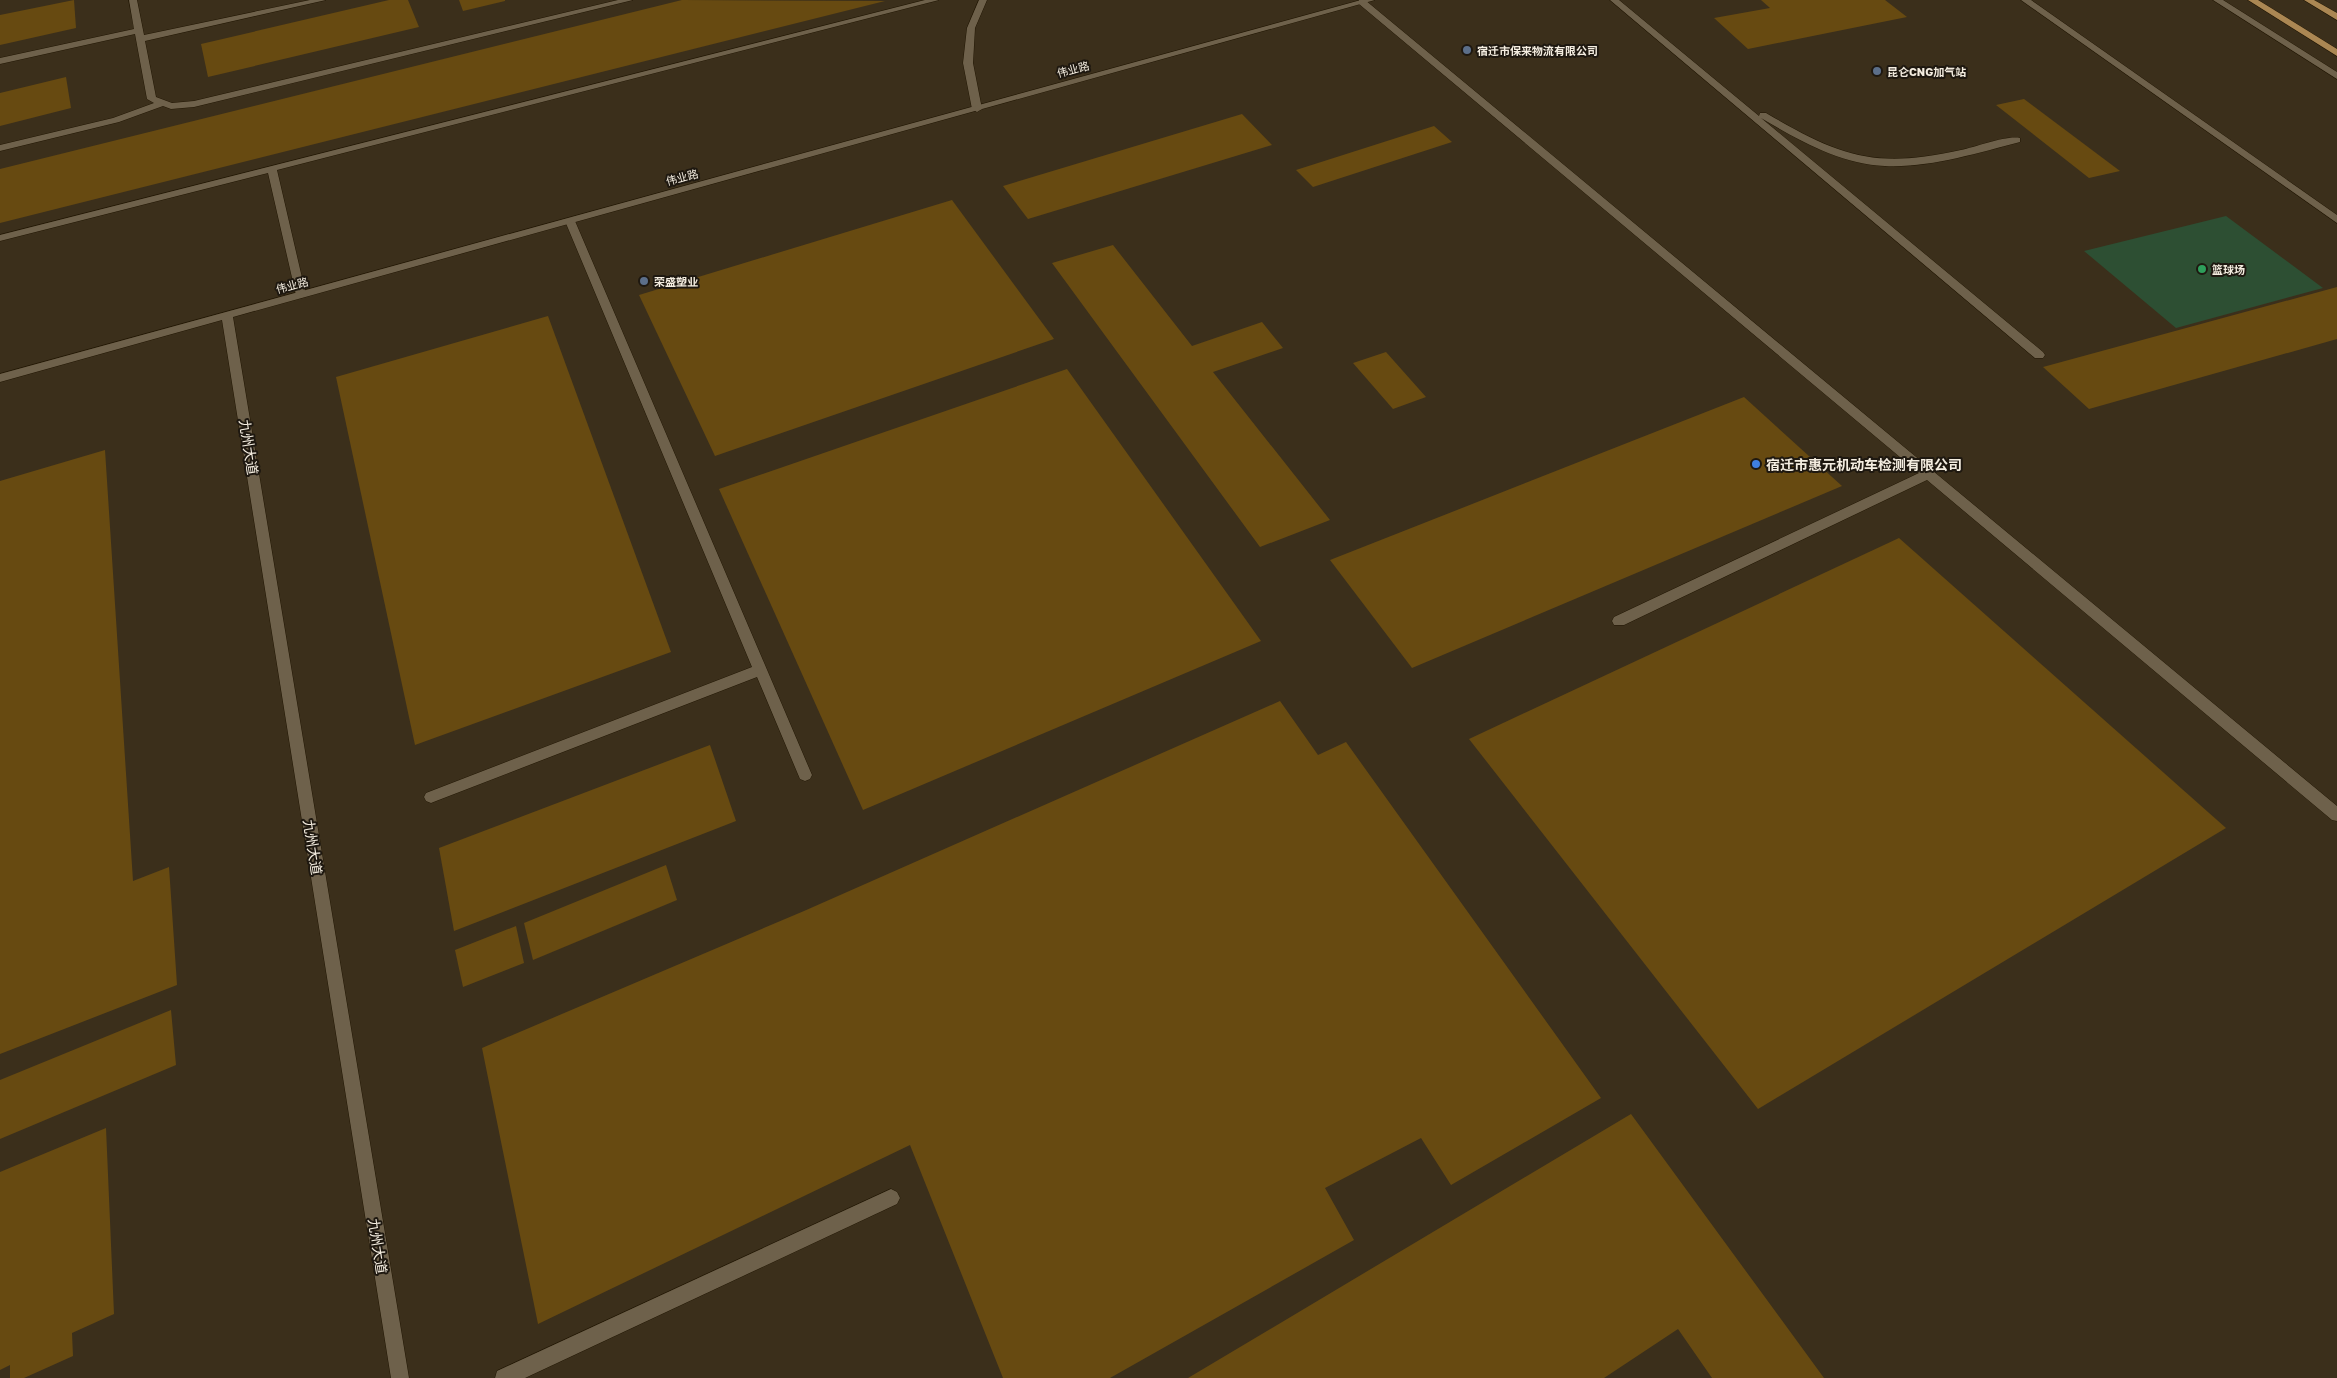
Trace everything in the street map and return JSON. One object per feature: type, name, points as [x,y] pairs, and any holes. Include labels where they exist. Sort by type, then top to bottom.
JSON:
[{"type":"main road","points":[[2252,0],[2337,53]]},
{"type":"main road","points":[[2308,0],[2337,17]]},
{"type":"street","points":[[133,0],[152,98],[171,106],[194,104],[629,0]]},
{"type":"street","points":[[0,61],[322,0]]},
{"type":"street","points":[[0,238],[935,0]]},
{"type":"street","points":[[977,109],[968,63],[971,28],[983,0]]},
{"type":"street","points":[[1614,0],[2040,356]]},
{"type":"street","points":[[2025,0],[2337,220]]},
{"type":"street","points":[[2217,0],[2337,76]]},
{"type":"street","points":[[1366,1],[2337,815]]},
{"type":"street","name":"伟业路","points":[[0,378],[1366,1]]},
{"type":"street","points":[[1722,90],[1792,133],[1816,144],[1870,161],[1911,162],[2017,140]]},
{"type":"street","points":[[0,148],[116,120],[164,103]]},
{"type":"street","points":[[272,169],[302,295]]},
{"type":"street","points":[[570,221],[805,775]]},
{"type":"street","name":"九州大道","points":[[228,315],[400,1378]]},
{"type":"street","points":[[1619,621],[1928,474]]},
{"type":"street","points":[[431,797],[760,670]]},
{"type":"street","points":[[504,1378],[891,1198]]},
{"type":"green space","name":"篮球场","points":[[2226,216],[2323,288],[2176,328],[2084,251]]},
{"type":"building","points":[[74,0],[76,28],[0,45],[0,15]]},
{"type":"building","points":[[389,0],[408,0],[419,27],[208,77],[201,44]]},
{"type":"building","points":[[459,0],[505,0],[505,1],[463,11]]},
{"type":"building","points":[[682,0],[885,1],[0,223],[0,169]]},
{"type":"building","points":[[1761,0],[1885,0],[1907,17],[1748,49],[1714,18],[1770,8]]},
{"type":"building","points":[[66,77],[71,108],[0,126],[0,93]]},
{"type":"building","points":[[2024,99],[2120,171],[2089,178],[1996,105]]},
{"type":"building","points":[[1242,114],[1272,145],[1028,219],[1003,186]]},
{"type":"building","points":[[1434,126],[1452,142],[1313,187],[1296,170]]},
{"type":"building","points":[[952,200],[1054,339],[715,456],[639,295]]},
{"type":"building","points":[[1113,245],[1192,346],[1262,322],[1283,348],[1213,372],[1330,520],[1260,547],[1052,263]]},
{"type":"building","points":[[2337,287],[2337,339],[2089,409],[2043,367]]},
{"type":"building","points":[[548,316],[671,652],[415,745],[336,377]]},
{"type":"building","points":[[1386,352],[1426,397],[1393,409],[1353,363]]},
{"type":"building","points":[[1067,369],[1261,641],[863,810],[719,489]]},
{"type":"building","points":[[1744,397],[1842,486],[1412,668],[1330,560]]},
{"type":"building","points":[[105,450],[133,881],[169,867],[177,985],[0,1054],[0,481]]},
{"type":"building","points":[[1899,538],[2226,828],[1758,1109],[1469,739]]},
{"type":"building","points":[[1280,701],[1318,755],[1346,742],[1601,1098],[1451,1185],[1421,1138],[1325,1188],[1354,1240],[1110,1378],[1003,1378],[910,1145],[538,1324],[482,1048],[804,911]]},
{"type":"building","points":[[710,745],[736,821],[454,931],[439,848]]},
{"type":"building","points":[[666,865],[677,900],[533,960],[524,923]]},
{"type":"building","points":[[516,926],[524,963],[463,987],[455,950]]},
{"type":"building","points":[[171,1010],[176,1065],[0,1139],[0,1080]]},
{"type":"building","points":[[1631,1114],[1824,1378],[1712,1378],[1678,1329],[1604,1378],[1188,1378]]},
{"type":"building","points":[[106,1128],[114,1314],[72,1333],[73,1356],[24,1378],[10,1378],[10,1365],[0,1370],[0,1172]]},
{"type":"place","name":"宿迁市保来物流有限公司","points":[[1467,50]]},
{"type":"place","name":"昆仑CNG加气站","points":[[1877,71]]},
{"type":"place","name":"篮球场","points":[[2202,269]]},
{"type":"place","name":"荣盛塑业","points":[[644,281]]},
{"type":"place","name":"宿迁市惠元机动车检测有限公司","points":[[1756,464]]}]
